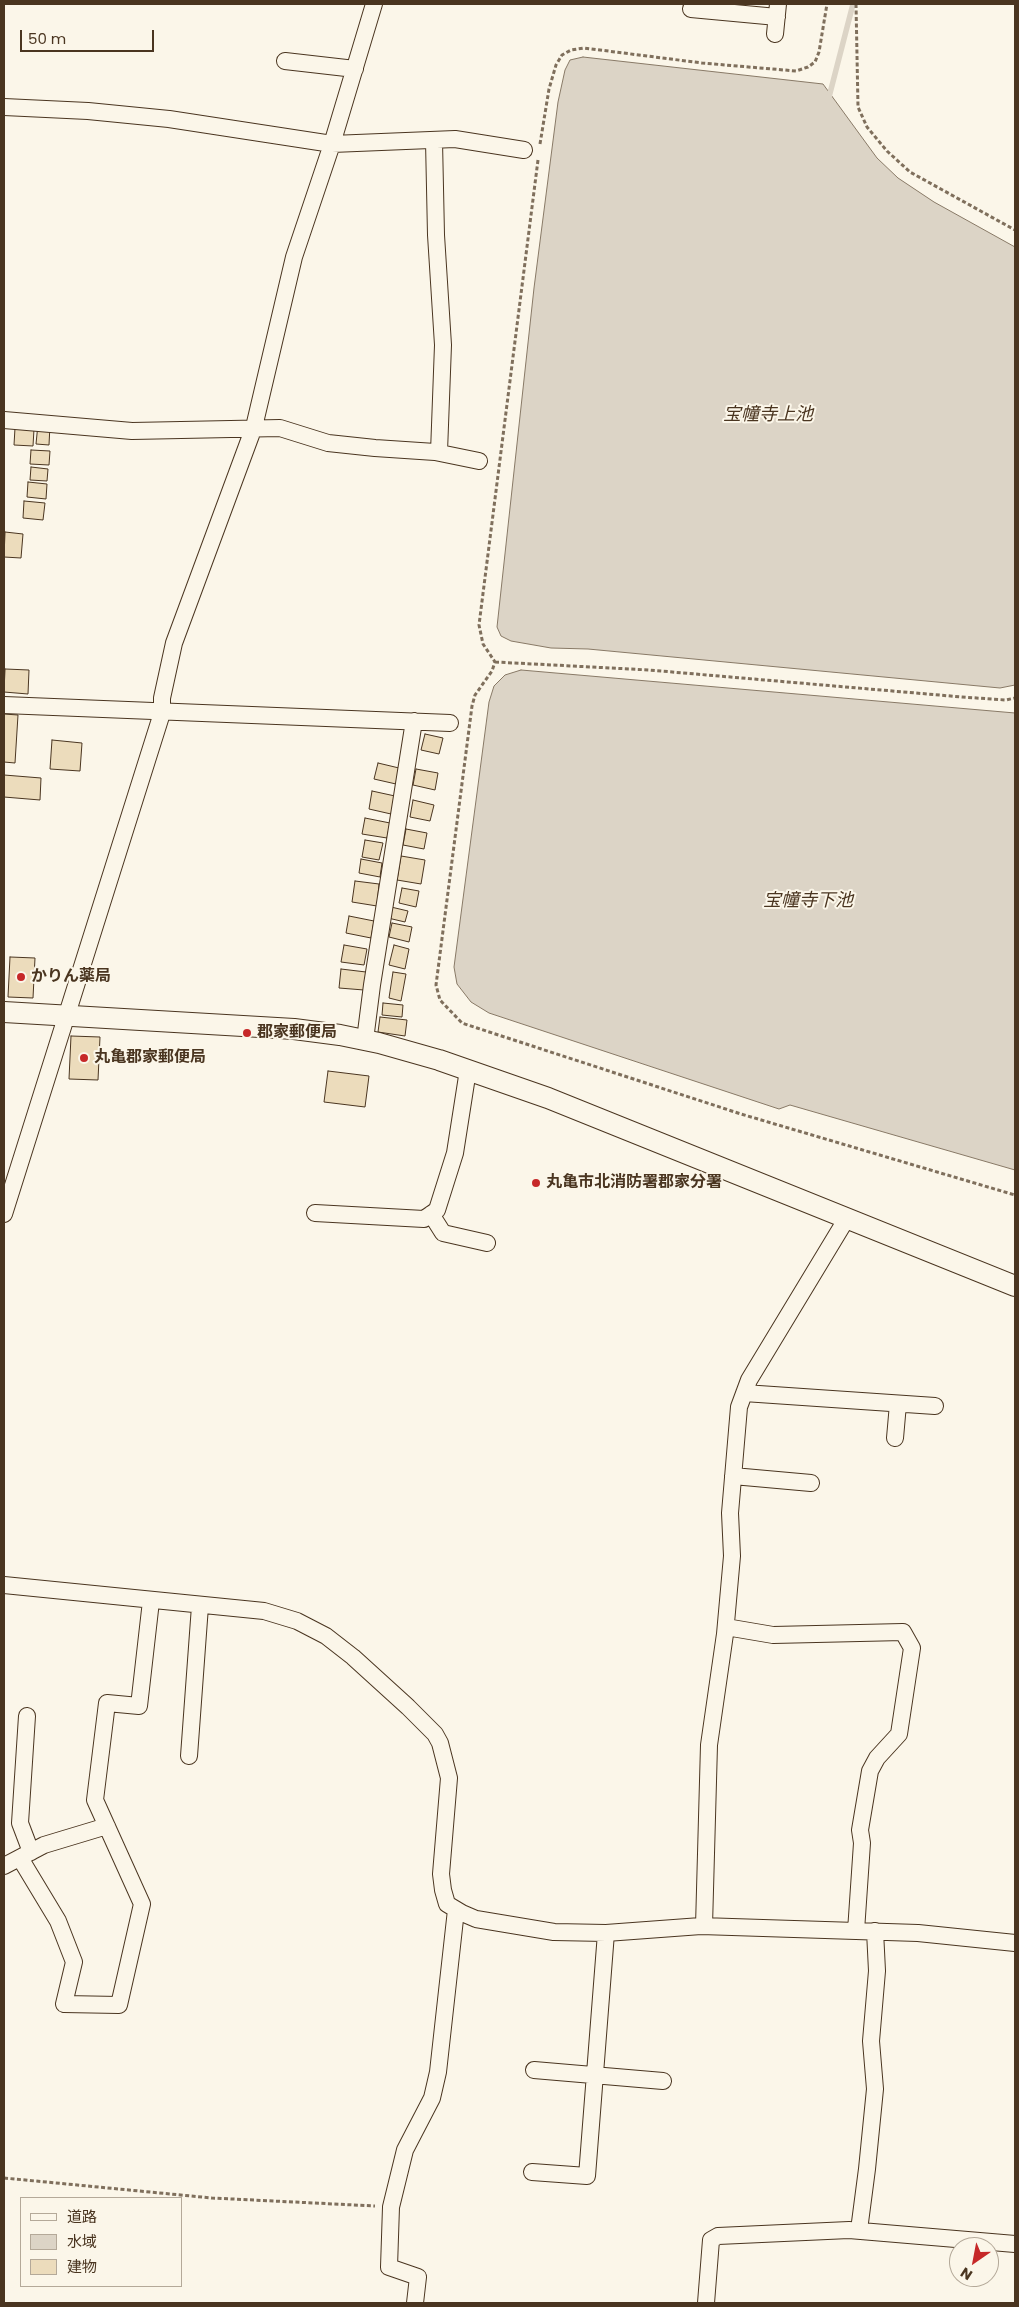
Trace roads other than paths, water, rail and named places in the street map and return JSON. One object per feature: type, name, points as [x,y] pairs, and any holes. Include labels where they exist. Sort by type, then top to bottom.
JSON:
[{"type":"street","points":[[4,1214],[162,713],[162,698],[174,643],[254,428],[294,257],[332,144],[374,4]]},
{"type":"street","points":[[691,9],[777,10],[775,34]]},
{"type":"street","points":[[285,61],[355,69]]},
{"type":"street","points":[[4,107],[88,111],[169,119],[332,144],[455,139],[524,150]]},
{"type":"street","points":[[434,140],[436,235],[443,345],[443,394],[439,452]]},
{"type":"street","points":[[4,420],[132,430],[280,428],[328,443],[439,452],[479,461]]},
{"type":"street","points":[[4,705],[162,713],[450,723]]},
{"type":"street","points":[[365,1040],[414,721]]},
{"type":"street","points":[[4,1012],[294,1029],[365,1040],[439,1060],[548,1098],[1015,1286]]},
{"type":"street","points":[[315,1213],[424,1219],[437,1210],[455,1153],[468,1070]]},
{"type":"street","points":[[431,1214],[443,1233],[487,1243]]},
{"type":"street","points":[[704,1926],[709,1745],[726,1627],[732,1556],[730,1513],[740,1407],[749,1380],[847,1218]]},
{"type":"street","points":[[744,1393],[935,1406]]},
{"type":"street","points":[[895,1438],[898,1404]]},
{"type":"street","points":[[733,1476],[811,1483]]},
{"type":"street","points":[[4,1585],[264,1611],[297,1621],[326,1636],[353,1657],[435,1734],[444,1754],[448,1778],[442,1883],[447,1904],[476,1919],[554,1932],[606,1933],[704,1926],[918,1933],[1015,1943]]},
{"type":"street","points":[[27,1716],[20,1823],[25,1855],[58,1921],[74,1962],[64,2004],[119,2005],[142,1904],[95,1800],[107,1703],[139,1706],[151,1601]]},
{"type":"street","points":[[189,1756],[200,1606]]},
{"type":"street","points":[[726,1627],[773,1635],[902,1632],[912,1648],[899,1734],[877,1758],[870,1771],[860,1830],[862,1843],[856,1931]]},
{"type":"street","points":[[4,1866],[44,1845],[107,1826]]},
{"type":"street","points":[[415,2303],[418,2277],[389,2267],[391,2206],[405,2150],[432,2098],[438,2072],[456,1910]]},
{"type":"street","points":[[858,2230],[867,2169],[874,2089],[871,2041],[877,1972],[875,1931]]},
{"type":"street","points":[[532,2172],[587,2176],[606,1933]]},
{"type":"street","points":[[534,2070],[663,2081]]},
{"type":"street","points":[[706,2303],[711,2240],[718,2236],[858,2230],[1015,2244]]},
{"type":"water","name":"宝幢寺上池","points":[[583,57],[823,84],[877,158],[898,178],[934,202],[1015,247],[1015,685],[1000,688],[588,649],[551,648],[511,641],[501,636],[497,627],[534,288],[558,102],[565,70],[570,60]]},
{"type":"water","name":"宝幢寺下池","points":[[521,670],[1015,713],[1015,1170],[790,1105],[779,1109],[489,1013],[471,1002],[457,984],[454,967],[489,702],[494,686],[505,675]]},
{"type":"waterway","points":[[828,101],[853,4]]},
{"type":"place","name":"かりん薬局","points":[[21,977]]},
{"type":"place","name":"郡家郵便局","points":[[247,1033]]},
{"type":"place","name":"丸亀郡家郵便局","points":[[84,1058]]},
{"type":"place","name":"丸亀市北消防署郡家分署","points":[[536,1183]]}]
